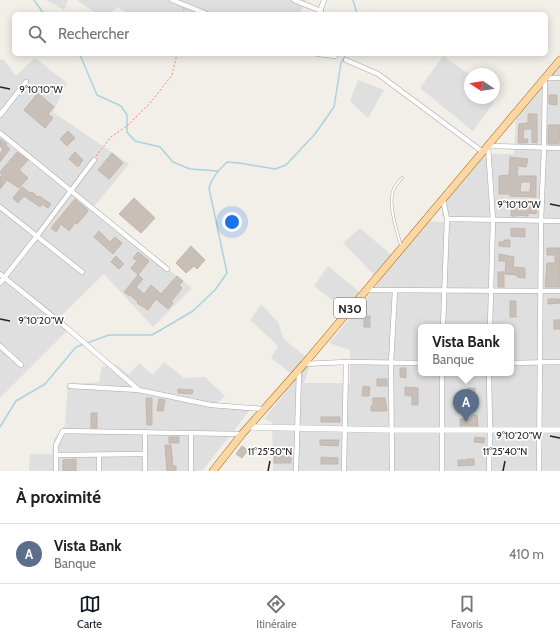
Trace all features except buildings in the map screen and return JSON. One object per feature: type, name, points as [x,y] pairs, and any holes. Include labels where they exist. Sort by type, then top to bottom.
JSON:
[{"type":"main road","name":"N30","points":[[213,471],[263,409],[301,367],[560,60]]},
{"type":"street","points":[[172,0],[202,12]]},
{"type":"street","points":[[186,5],[189,0]]},
{"type":"street","points":[[294,0],[320,12],[324,0]]},
{"type":"street","points":[[346,60],[378,74],[486,149],[560,148]]},
{"type":"street","points":[[539,471],[541,221],[545,78],[560,78]]},
{"type":"street","points":[[0,115],[26,82]]},
{"type":"street","points":[[0,133],[167,269]]},
{"type":"street","points":[[486,149],[493,220],[490,324]]},
{"type":"street","points":[[0,283],[94,160]]},
{"type":"street","points":[[443,199],[447,219],[444,324]]},
{"type":"street","points":[[0,207],[82,272]]},
{"type":"street","points":[[447,219],[560,221]]},
{"type":"street","points":[[0,274],[139,390]]},
{"type":"street","points":[[365,290],[560,291]]},
{"type":"street","points":[[392,471],[391,362],[395,290]]},
{"type":"street","points":[[0,346],[21,365]]},
{"type":"street","points":[[344,471],[346,362]]},
{"type":"street","points":[[296,471],[301,367],[346,362],[418,362]]},
{"type":"street","points":[[514,363],[560,362]]},
{"type":"street","points":[[442,376],[442,471]]},
{"type":"street","points":[[489,376],[489,471]]},
{"type":"street","points":[[70,386],[139,390],[211,405],[263,409]]},
{"type":"street","points":[[248,427],[442,431],[560,430]]},
{"type":"street","points":[[56,471],[56,445],[63,431],[242,434]]},
{"type":"street","points":[[145,432],[145,471]]},
{"type":"street","points":[[191,433],[191,471]]},
{"type":"street","points":[[56,455],[145,454]]},
{"type":"street","points":[[99,455],[100,471]]},
{"type":"lane","points":[[401,248],[393,218],[392,200],[394,188],[402,178]]},
{"type":"path","points":[[94,160],[111,137],[127,126],[151,102],[172,75],[177,56]]},
{"type":"shaded area","points":[[46,0],[68,0],[64,10]]},
{"type":"shaded area","points":[[77,0],[306,0],[301,12],[126,12],[118,7],[111,12],[94,12]]},
{"type":"shaded area","points":[[443,56],[464,71],[464,104],[493,104],[473,131],[420,88]]},
{"type":"shaded area","points":[[35,58],[67,83],[53,112],[129,164],[92,209],[192,288],[153,327],[104,274],[59,318],[67,331],[0,398],[0,59],[4,60],[16,76]]},
{"type":"shaded area","points":[[560,63],[560,471],[273,471],[272,422],[264,419],[297,378],[271,358],[278,346],[250,320],[261,304],[278,322],[284,339],[311,361],[304,383],[350,383],[350,350],[329,343],[352,316],[314,286],[328,266],[367,298],[380,281],[343,243],[360,228],[396,259],[426,221],[455,223],[454,217],[442,216],[442,202],[485,154],[514,154],[516,119]]},
{"type":"shaded area","points":[[358,80],[384,90],[368,118],[350,101]]},
{"type":"shaded area","points":[[164,362],[184,378],[205,377],[225,396],[217,403],[253,406],[202,471],[29,471],[30,454],[52,454],[54,439],[65,425],[68,384],[99,382],[102,366],[117,365],[129,375],[139,363],[153,375]]},
{"type":"waterway","points":[[34,0],[43,12]]},
{"type":"waterway","points":[[353,0],[356,12]]},
{"type":"waterway","points":[[80,56],[97,95],[121,106],[127,115],[127,132],[135,141],[160,147],[173,162],[190,169],[218,171]]},
{"type":"waterway","points":[[87,343],[109,335],[152,335],[193,311],[215,290],[227,273],[209,188],[212,180],[227,162],[275,169],[286,165],[315,134],[334,107],[341,63],[345,56]]},
{"type":"waterway","points":[[0,427],[16,401],[45,384],[76,347],[84,344]]},
{"type":"place","name":"Vista Bank","points":[[466,422]]}]
